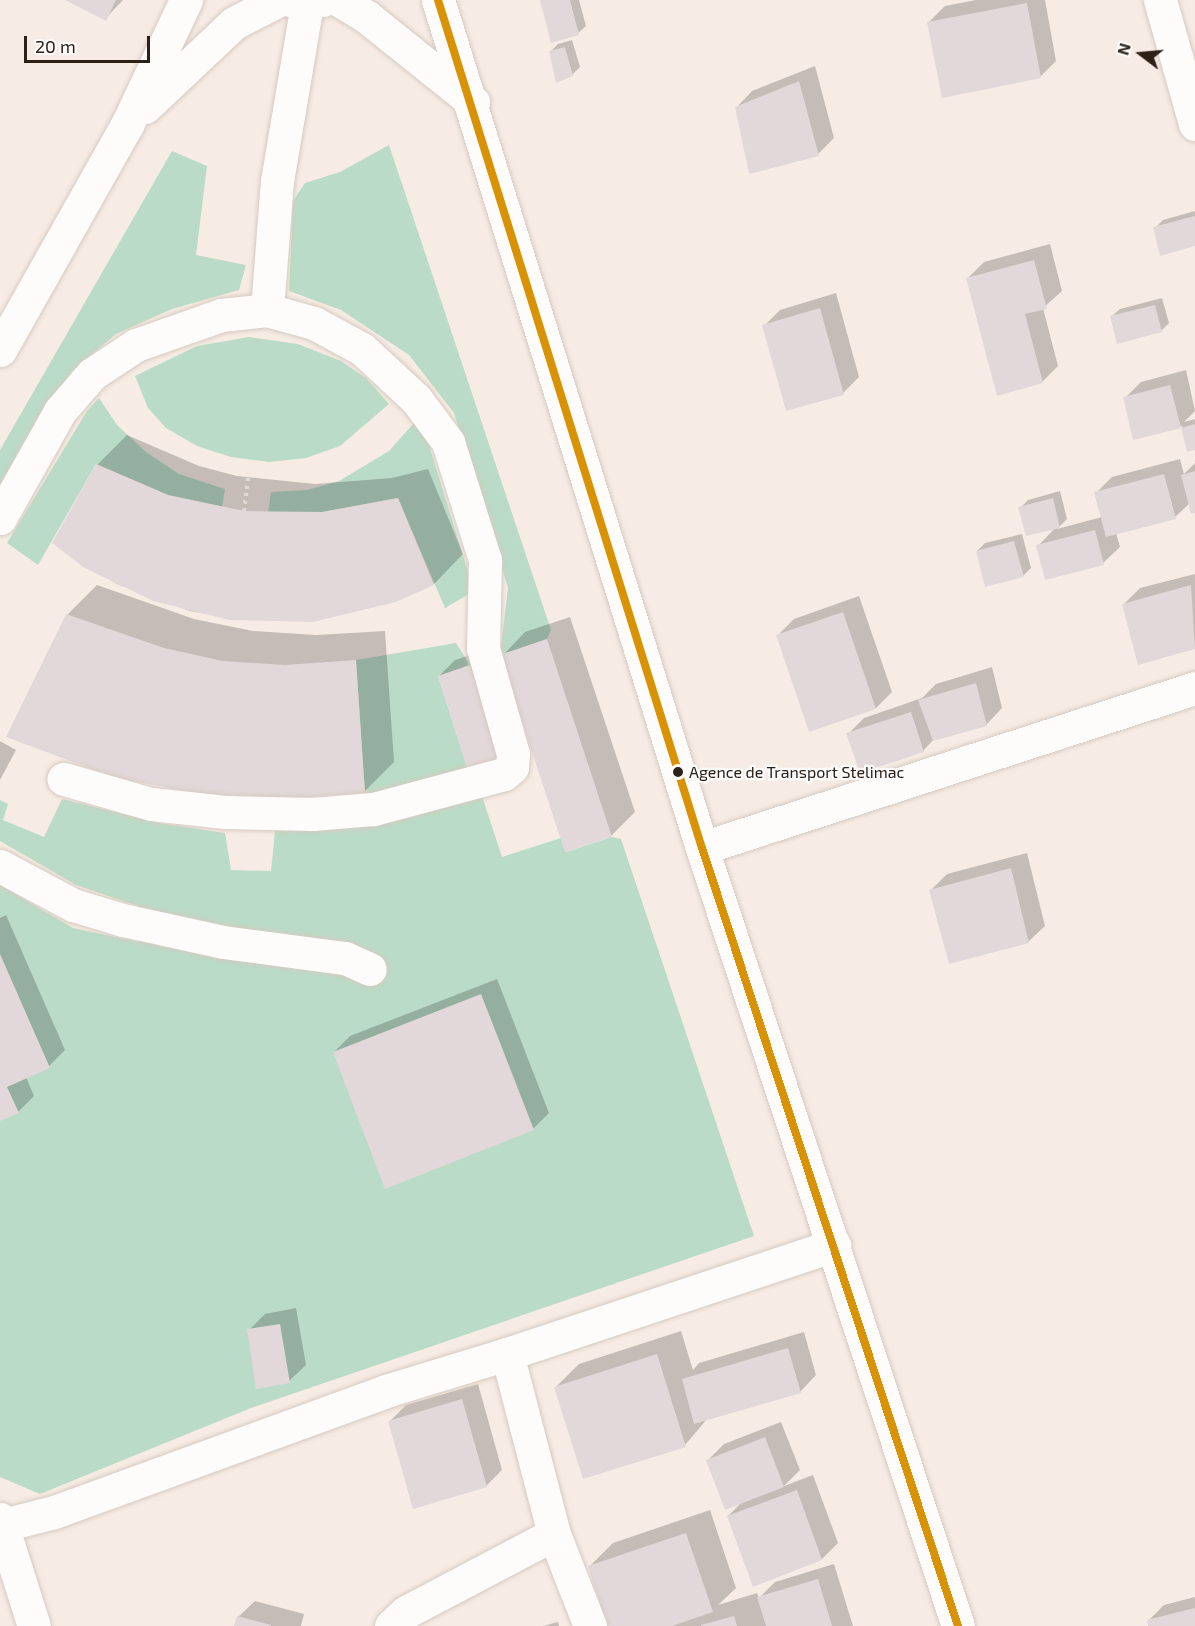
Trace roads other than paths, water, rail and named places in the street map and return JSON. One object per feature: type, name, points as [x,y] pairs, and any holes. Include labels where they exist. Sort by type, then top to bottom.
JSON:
[{"type":"main road","points":[[0,350],[127,125],[186,0]]},
{"type":"main road","points":[[339,0],[367,17],[473,102]]},
{"type":"main road","points":[[438,0],[473,102],[702,848],[958,1626]]},
{"type":"main road","points":[[1160,0],[1195,124]]},
{"type":"main road","points":[[127,125],[234,23],[300,1],[277,181],[267,310]]},
{"type":"main road","points":[[0,518],[60,411],[92,374],[136,345],[221,315],[267,310],[314,323],[362,349],[416,399],[448,442],[485,560],[483,648],[513,754],[512,767],[482,783],[373,809],[312,814],[225,812],[151,804],[64,779]]},
{"type":"main road","points":[[702,848],[1195,688]]},
{"type":"main road","points":[[0,866],[73,905],[123,920],[223,942],[345,958],[370,969]]},
{"type":"main road","points":[[34,1626],[1,1522],[54,1512],[386,1391],[507,1354],[834,1245]]},
{"type":"main road","points":[[507,1354],[554,1534],[590,1626]]},
{"type":"main road","points":[[391,1626],[406,1612],[554,1534]]},
{"type":"place","name":"Agence de Transport Stelimac","points":[[678,772]]}]
